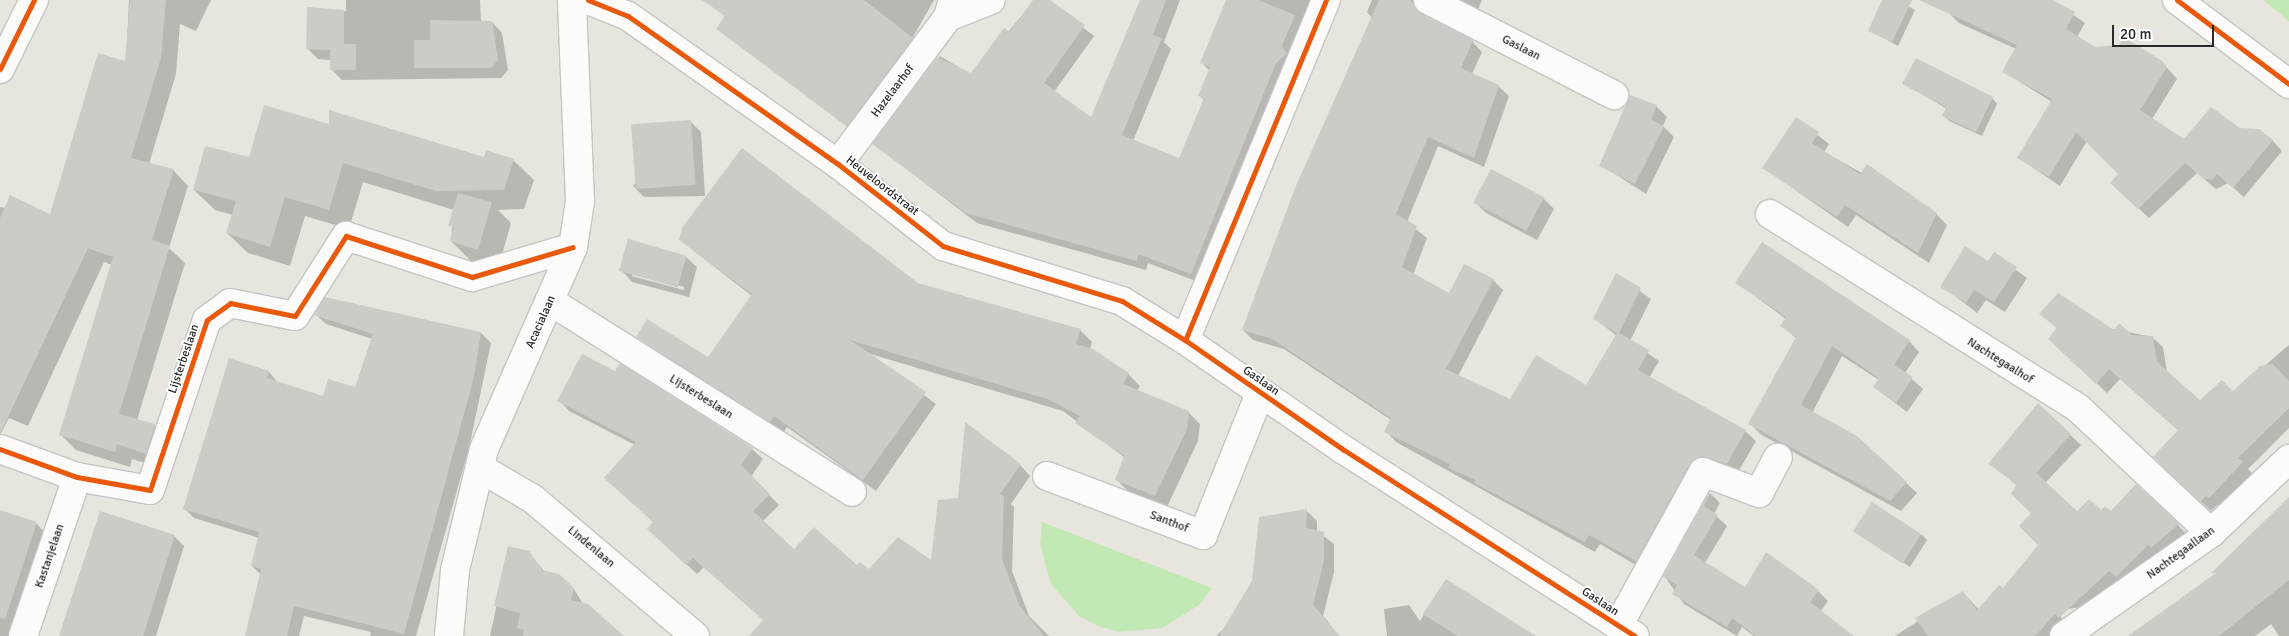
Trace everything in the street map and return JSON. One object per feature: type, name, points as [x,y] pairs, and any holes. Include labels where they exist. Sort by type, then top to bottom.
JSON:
[{"type":"street","points":[[0,69],[34,0]]},
{"type":"street","name":"Acacialaan","points":[[449,636],[455,570],[484,449],[573,247],[580,201],[572,0]]},
{"type":"street","name":"Heuveloordstraat","points":[[588,0],[628,16],[838,164],[943,246],[1122,301],[1185,340]]},
{"type":"street","name":"Hazelaarhof","points":[[838,164],[951,8],[992,0]]},
{"type":"street","points":[[1185,340],[1326,0]]},
{"type":"street","name":"Gaslaan","points":[[1428,0],[1614,95]]},
{"type":"street","points":[[2178,0],[2289,84]]},
{"type":"street","name":"Nachtegaalhof","points":[[1770,214],[2078,408],[2211,533]]},
{"type":"street","name":"Lijsterbeslaan","points":[[0,449],[77,477],[150,490],[207,320],[230,303],[295,316],[346,236],[472,277],[573,247]]},
{"type":"street","name":"Lijsterbeslaan","points":[[550,301],[852,492]]},
{"type":"street","name":"Gaslaan","points":[[1185,340],[1260,393],[1627,631]]},
{"type":"street","name":"Santhof","points":[[1047,476],[1204,535],[1260,393]]},
{"type":"street","points":[[1627,631],[1703,472],[1758,493],[1778,458]]},
{"type":"street","name":"Nachtegaallaan","points":[[2064,636],[2211,533],[2289,459]]},
{"type":"street","name":"Lindenlaan","points":[[480,468],[533,499],[694,636]]},
{"type":"street","name":"Kastanjelaan","points":[[23,636],[77,477]]},
{"type":"green space","points":[[2263,0],[2289,0],[2289,22],[2282,15]]},
{"type":"green space","points":[[1042,522],[1212,588],[1199,605],[1162,628],[1119,632],[1098,626],[1079,616],[1051,584],[1040,544]]},
{"type":"building","points":[[130,0],[166,0],[161,58],[131,158],[174,169],[152,240],[170,246],[119,414],[155,424],[146,454],[117,444],[115,452],[59,435],[113,257],[88,248],[0,434],[0,218],[10,195],[50,214],[98,53],[125,61]]},
{"type":"building","points":[[702,0],[864,0],[913,38],[847,126],[716,29],[725,16]]},
{"type":"building","points":[[1033,0],[1050,0],[1085,25],[1044,83],[1091,117],[1140,0],[1166,0],[1153,35],[1162,38],[1122,135],[1179,158],[1204,98],[1198,96],[1210,67],[1200,63],[1226,0],[1258,0],[1295,15],[1282,46],[1287,54],[1276,63],[1191,274],[1138,254],[1137,261],[966,213],[872,144],[937,57],[971,73],[1004,28],[1010,32]]},
{"type":"building","points":[[1379,0],[1410,0],[1421,14],[1473,40],[1461,68],[1499,85],[1474,158],[1428,137],[1396,214],[1417,226],[1402,267],[1449,293],[1464,264],[1494,279],[1446,369],[1510,399],[1536,355],[1586,385],[1617,333],[1593,319],[1616,273],[1641,288],[1619,333],[1649,350],[1638,370],[1746,430],[1727,464],[1702,456],[1690,464],[1636,561],[1589,535],[1585,542],[1474,483],[1476,480],[1448,468],[1450,464],[1384,432],[1391,418],[1272,339],[1242,330],[1295,188]]},
{"type":"building","points":[[1882,0],[1912,0],[1892,42],[1868,31]]},
{"type":"building","points":[[1919,0],[2053,0],[2075,12],[2066,29],[2095,47],[2119,45],[2124,37],[2162,61],[2167,67],[2140,110],[2184,139],[2211,107],[2240,128],[2259,129],[2273,140],[2233,188],[2217,174],[2212,180],[2204,179],[2185,163],[2138,209],[2110,183],[2118,174],[2076,132],[2049,177],[2017,158],[2052,99],[2002,72],[2017,45]]},
{"type":"building","points":[[307,7],[344,10],[344,44],[356,44],[356,70],[330,70],[330,50],[306,49]]},
{"type":"building","points":[[430,20],[492,21],[498,60],[491,68],[414,68],[414,40],[430,40]]},
{"type":"building","points":[[1916,58],[1993,97],[1976,132],[1942,116],[1946,107],[1902,84]]},
{"type":"building","points":[[1630,95],[1657,105],[1651,120],[1664,126],[1635,184],[1599,166]]},
{"type":"building","points":[[264,105],[329,124],[329,110],[484,157],[486,150],[514,159],[504,190],[436,191],[343,163],[329,210],[285,197],[270,247],[226,233],[236,201],[193,190],[205,146],[249,157]]},
{"type":"building","points":[[1796,117],[1819,132],[1812,143],[1860,174],[1867,164],[1937,213],[1918,253],[1845,205],[1837,217],[1762,168]]},
{"type":"building","points":[[691,120],[696,185],[636,189],[631,124]]},
{"type":"building","points":[[742,148],[918,283],[1081,329],[1076,344],[1093,349],[1129,373],[1123,384],[1189,411],[1187,429],[1155,496],[1115,480],[1124,456],[1075,423],[1080,416],[1050,400],[850,340],[926,392],[863,480],[774,416],[770,422],[636,337],[647,319],[708,357],[752,294],[679,240],[682,228]]},
{"type":"building","points":[[1491,169],[1544,197],[1526,231],[1473,203]]},
{"type":"building","points":[[458,193],[492,202],[478,250],[450,241],[454,227],[448,226]]},
{"type":"building","points":[[628,239],[687,256],[678,288],[619,271]]},
{"type":"building","points":[[1762,242],[1910,340],[1894,365],[1913,377],[1896,403],[1873,387],[1879,378],[1832,346],[1801,405],[1857,436],[1907,482],[1890,501],[1748,424],[1796,337],[1780,326],[1786,317],[1735,283]]},
{"type":"building","points":[[1965,246],[1988,261],[1994,252],[2017,267],[1994,302],[1974,290],[1966,303],[1940,287]]},
{"type":"building","points":[[2058,293],[2114,330],[2119,323],[2132,335],[2153,336],[2157,362],[2200,400],[2222,380],[2233,391],[2260,366],[2273,364],[2289,381],[2289,408],[2238,458],[2243,462],[2209,498],[2206,496],[2200,502],[2153,457],[2178,430],[2109,369],[2096,384],[2048,339],[2057,328],[2039,314]]},
{"type":"building","points":[[325,297],[481,332],[474,377],[404,634],[294,606],[287,636],[245,636],[261,569],[251,566],[259,532],[183,509],[229,358],[269,371],[267,378],[323,396],[328,379],[355,387],[373,334],[314,315]]},
{"type":"building","points":[[582,354],[615,371],[620,363],[753,448],[741,465],[770,494],[753,511],[794,549],[814,527],[857,565],[860,562],[869,569],[898,537],[931,560],[938,500],[958,498],[965,422],[1021,464],[1000,494],[1004,496],[1002,559],[1019,605],[1044,636],[749,636],[763,620],[693,558],[686,565],[647,529],[653,522],[604,478],[636,442],[557,401]]},
{"type":"building","points":[[2038,403],[2071,434],[2036,473],[2077,511],[2089,499],[2101,510],[2105,506],[2111,511],[2136,484],[2179,524],[2151,548],[2148,545],[2116,577],[2109,571],[2059,618],[2055,614],[2035,636],[1928,636],[1915,618],[1963,591],[1977,610],[1999,585],[2003,588],[2038,545],[2019,526],[2031,513],[2011,494],[2017,484],[1988,464]]},
{"type":"building","points":[[1710,491],[1704,506],[1718,515],[1694,555],[1745,587],[1766,552],[1819,590],[1810,602],[1854,636],[1756,636],[1732,618],[1727,627],[1672,594],[1677,585],[1663,577]]},
{"type":"building","points":[[2289,497],[2289,580],[2219,636],[2128,636],[2216,573],[2211,573]]},
{"type":"building","points":[[1872,502],[1921,534],[1902,563],[1853,531]]},
{"type":"building","points":[[1307,509],[1306,528],[1324,532],[1324,561],[1313,605],[1340,636],[1219,636],[1252,581],[1259,517]]},
{"type":"building","points":[[0,510],[37,522],[5,619],[0,618]]},
{"type":"building","points":[[100,511],[175,535],[143,636],[59,636]]},
{"type":"building","points":[[508,546],[529,551],[542,570],[559,574],[574,588],[571,600],[588,604],[624,636],[523,636],[524,630],[517,628],[520,613],[494,606]]},
{"type":"building","points":[[1446,579],[1536,636],[1457,636],[1423,614]]},
{"type":"cycle path","points":[[0,69],[34,0]]},
{"type":"cycle path","points":[[588,0],[628,16],[838,164],[943,246],[1122,301],[1185,340]]},
{"type":"cycle path","points":[[1326,0],[1185,340],[1344,450],[1635,636]]},
{"type":"cycle path","points":[[2177,0],[2289,84]]},
{"type":"cycle path","points":[[0,449],[77,477],[150,490],[207,320],[230,303],[295,316],[346,236],[472,277],[573,247]]}]
